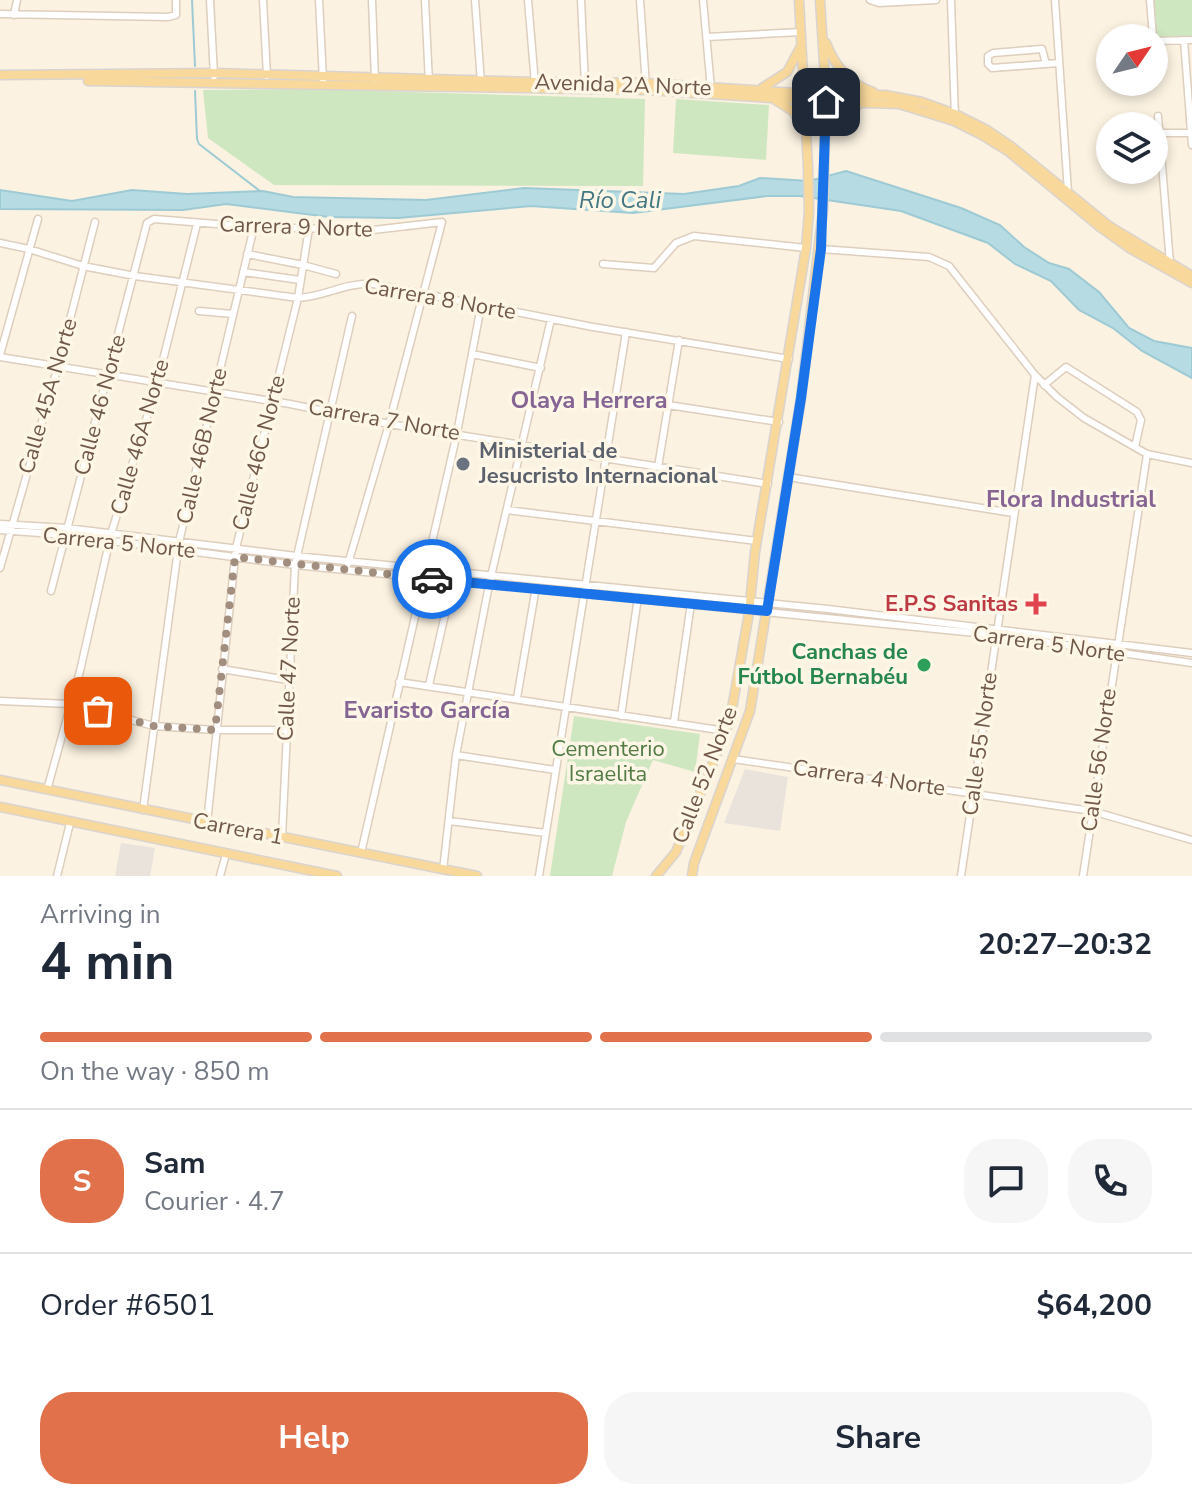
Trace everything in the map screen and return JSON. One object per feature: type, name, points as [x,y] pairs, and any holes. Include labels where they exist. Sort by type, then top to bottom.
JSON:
[{"type":"main road","name":"Calle 52 Norte","points":[[692,876],[756,684],[763,634],[754,581],[755,552],[789,359],[809,211],[799,0]]},
{"type":"main road","name":"Calle 52 Norte","points":[[656,876],[676,852],[726,731],[738,677],[775,555],[821,249],[825,81],[820,0]]},
{"type":"main road","points":[[821,21],[827,47],[840,70],[859,87],[885,95]]},
{"type":"main road","points":[[760,93],[787,72],[799,54],[801,43]]},
{"type":"main road","name":"Avenida 2A Norte","points":[[0,78],[214,77],[646,87],[760,93],[862,104],[899,104],[955,118]]},
{"type":"main road","points":[[805,81],[813,87],[825,81]]},
{"type":"main road","points":[[760,93],[793,111],[805,130],[807,140]]},
{"type":"main road","name":"Avenida 2A Norte","points":[[825,100],[885,95],[914,100],[955,118],[1008,151],[1109,226],[1192,276]]},
{"type":"main road","points":[[825,131],[846,110],[862,104]]},
{"type":"main road","name":"Avenida 2A Norte","points":[[1067,196],[1131,249],[1192,283]]},
{"type":"main road","points":[[794,320],[803,317],[809,324]]},
{"type":"main road","points":[[755,552],[757,560],[765,563],[775,555]]},
{"type":"main road","points":[[738,677],[742,669],[751,668],[756,673],[756,684]]},
{"type":"main road","name":"Carrera 1","points":[[0,780],[477,876]]},
{"type":"main road","name":"Carrera 1","points":[[0,807],[337,876]]},
{"type":"street","points":[[14,15],[17,0]]},
{"type":"street","points":[[0,14],[168,17],[176,15],[176,0]]},
{"type":"street","points":[[210,0],[214,77]]},
{"type":"street","points":[[263,0],[267,78]]},
{"type":"street","points":[[319,0],[323,79]]},
{"type":"street","points":[[372,0],[375,80]]},
{"type":"street","points":[[425,0],[429,83]]},
{"type":"street","points":[[475,0],[481,84]]},
{"type":"street","points":[[528,0],[535,86]]},
{"type":"street","points":[[581,0],[586,85]]},
{"type":"street","points":[[640,0],[646,87]]},
{"type":"street","points":[[703,0],[711,90]]},
{"type":"street","points":[[870,0],[879,3],[936,0]]},
{"type":"street","points":[[951,0],[955,118]]},
{"type":"street","points":[[1055,0],[1067,196]]},
{"type":"street","points":[[1150,0],[1152,24]]},
{"type":"street","points":[[707,37],[801,32]]},
{"type":"street","points":[[1188,40],[1192,145]]},
{"type":"street","points":[[1046,64],[1042,49],[988,56],[988,64],[992,68],[1046,64],[1059,63]]},
{"type":"street","points":[[1168,133],[1191,133]]},
{"type":"street","points":[[1164,184],[1170,265]]},
{"type":"street","points":[[0,356],[38,219]]},
{"type":"street","name":"Carrera 9 Norte","points":[[150,220],[373,230],[442,222],[422,293]]},
{"type":"street","name":"Calle 46 Norte","points":[[51,591],[150,220]]},
{"type":"street","name":"Calle 45A Norte","points":[[0,568],[58,366],[95,222]]},
{"type":"street","name":"Calle 46A Norte","points":[[47,790],[111,538],[157,384],[197,224]]},
{"type":"street","name":"Calle 46B Norte","points":[[143,810],[178,545],[254,227]]},
{"type":"street","name":"Calle 46C Norte","points":[[207,823],[236,548],[298,298],[309,228]]},
{"type":"street","points":[[603,264],[654,268],[676,243],[694,236],[806,248]]},
{"type":"street","name":"Carrera 8 Norte","points":[[0,243],[83,266],[135,276],[298,298],[322,296],[360,283],[789,359]]},
{"type":"street","points":[[821,249],[929,257],[949,266],[1035,375],[1084,418],[1147,454],[1192,463]]},
{"type":"street","points":[[247,254],[336,274]]},
{"type":"street","points":[[243,272],[300,280]]},
{"type":"street","points":[[347,570],[422,293]]},
{"type":"street","points":[[361,853],[457,433],[481,306]]},
{"type":"street","points":[[199,311],[233,314]]},
{"type":"street","name":"Calle 47 Norte","points":[[282,837],[296,556],[352,316]]},
{"type":"street","points":[[443,870],[456,755],[489,585],[551,319]]},
{"type":"street","points":[[539,876],[626,332]]},
{"type":"street","points":[[658,467],[679,340]]},
{"type":"street","points":[[472,354],[541,368]]},
{"type":"street","name":"Carrera 7 Norte","points":[[0,356],[272,401],[389,424],[768,484]]},
{"type":"street","points":[[1044,385],[1066,367],[1137,412],[1141,420],[1135,447]]},
{"type":"street","name":"Calle 55 Norte","points":[[961,876],[1035,375]]},
{"type":"street","points":[[668,405],[779,422]]},
{"type":"street","name":"Calle 56 Norte","points":[[1083,876],[1147,454]]},
{"type":"street","points":[[788,477],[967,503],[1013,513]]},
{"type":"street","points":[[507,510],[757,541]]},
{"type":"street","name":"Carrera 5 Norte","points":[[0,524],[11,528]]},
{"type":"street","name":"Carrera 5 Norte","points":[[0,530],[66,531],[178,545],[236,548],[639,589],[758,606],[996,632],[1192,663]]},
{"type":"street","name":"Carrera 5 Norte","points":[[178,545],[295,565],[691,603],[758,606]]},
{"type":"street","points":[[429,685],[455,572]]},
{"type":"street","points":[[517,698],[537,579]]},
{"type":"street","points":[[621,716],[639,589]]},
{"type":"street","points":[[674,722],[691,603]]},
{"type":"street","name":"Carrera 5 Norte","points":[[1116,649],[1192,653]]},
{"type":"street","points":[[222,669],[288,680]]},
{"type":"street","points":[[399,682],[726,731]]},
{"type":"street","points":[[0,701],[70,704],[154,726],[285,730]]},
{"type":"street","points":[[456,755],[555,770]]},
{"type":"street","name":"Carrera 4 Norte","points":[[733,759],[1092,811],[1192,840]]},
{"type":"street","points":[[449,821],[546,833]]},
{"type":"street","points":[[57,876],[70,823]]},
{"type":"street","points":[[220,876],[226,854]]},
{"type":"shaded area","points":[[745,769],[788,777],[780,831],[724,823]]},
{"type":"shaded area","points":[[121,843],[155,848],[150,876],[115,876]]},
{"type":"green space","points":[[1150,0],[1192,0],[1192,38],[1168,40],[1168,24],[1152,24]]},
{"type":"green space","points":[[311,89],[645,99],[643,186],[274,185],[208,138],[203,90]]},
{"type":"green space","points":[[676,99],[769,105],[766,160],[673,153]]},
{"type":"green space","name":"Cementerio Israelita","points":[[574,716],[700,734],[695,772],[653,760],[626,822],[612,876],[550,876]]},
{"type":"water","name":"Río Cali","points":[[846,171],[961,208],[1000,225],[1024,247],[1049,263],[1069,269],[1099,292],[1129,328],[1154,341],[1192,348],[1192,378],[1142,351],[1113,328],[1079,310],[1051,281],[1015,264],[988,243],[901,211],[800,196],[767,196],[633,213],[531,206],[398,218],[329,217],[226,204],[183,210],[0,209],[0,190],[72,201],[132,190],[187,194],[263,191],[293,197],[426,200],[524,188],[684,194],[739,186],[760,178],[809,181]]},
{"type":"waterway","points":[[192,0],[195,66]]},
{"type":"waterway","points":[[195,91],[199,144],[260,191]]},
{"type":"way so far","points":[[98,711],[154,726],[215,730],[235,557],[432,579]]},
{"type":"place","name":"Ministerial de Jesucristo Internacional","points":[[463,464]]},
{"type":"place","name":"E.P.S Sanitas","points":[[1036,604]]},
{"type":"place","name":"Canchas de Fútbol Bernabéu","points":[[924,665]]},
{"type":"district","name":"Olaya Herrera","points":[[589,400]]},
{"type":"district","name":"Flora Industrial","points":[[1071,499]]},
{"type":"district","name":"Evaristo García","points":[[427,710]]},
{"type":"route","points":[[432,579],[767,611],[821,249],[826,102]]}]
